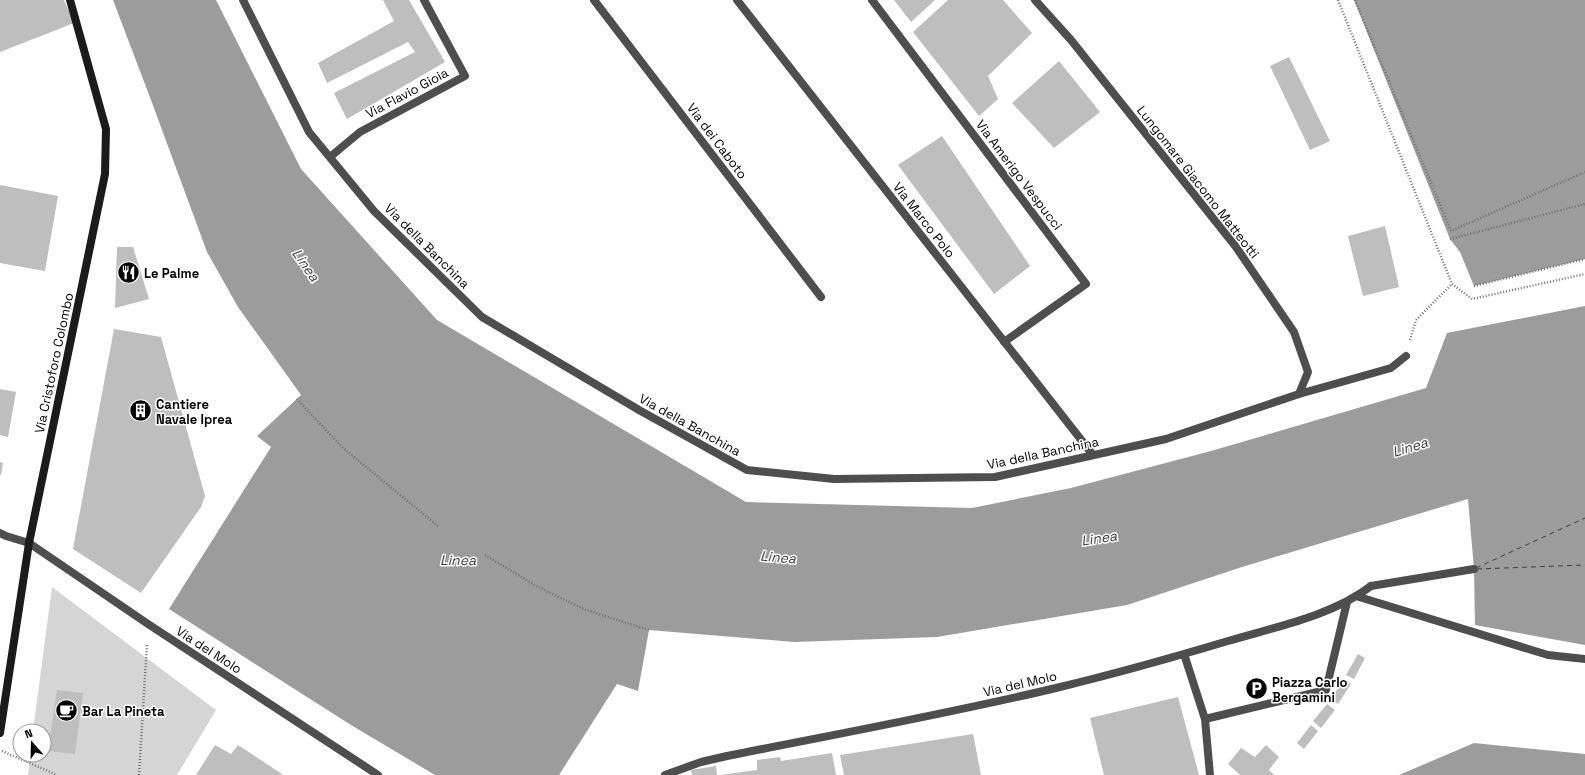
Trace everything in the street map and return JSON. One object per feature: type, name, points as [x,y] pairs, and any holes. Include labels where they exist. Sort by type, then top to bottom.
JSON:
[{"type":"street","name":"Via Cristoforo Colombo","points":[[0,733],[29,543],[105,174],[106,129],[70,0]]},
{"type":"street","name":"Via della Banchina","points":[[243,0],[310,132],[374,211],[482,317],[639,410],[747,470],[834,479],[995,477],[1166,439],[1299,394],[1391,368],[1406,356]]},
{"type":"street","name":"Via Flavio Gioia","points":[[330,157],[360,132],[465,76],[424,0]]},
{"type":"street","name":"Via dei Caboto","points":[[594,0],[821,297]]},
{"type":"street","name":"Via Marco Polo","points":[[737,0],[1093,455]]},
{"type":"street","name":"Via Amerigo Vespucci","points":[[872,0],[1086,284],[1004,342]]},
{"type":"street","name":"Lungomare Giacomo Matteotti","points":[[1036,0],[1076,46],[1236,247],[1294,332],[1308,372],[1299,394]]},
{"type":"street","name":"Via del Molo","points":[[2,536],[29,543],[374,774]]},
{"type":"street","name":"Via del Molo","points":[[665,775],[714,759],[1020,696],[1091,679],[1184,654],[1312,616],[1347,602],[1371,586],[1474,569]]},
{"type":"street","points":[[1356,596],[1548,655],[1585,659]]},
{"type":"street","points":[[1205,719],[1326,690],[1347,602]]},
{"type":"street","points":[[1184,654],[1205,719],[1210,775]]},
{"type":"path","points":[[1338,0],[1452,284],[1472,299],[1585,274]]},
{"type":"path","points":[[1355,0],[1452,231],[1585,172]]},
{"type":"path","points":[[1450,239],[1585,204]]},
{"type":"path","points":[[1474,286],[1585,259]]},
{"type":"path","points":[[1406,356],[1416,320],[1452,284]]},
{"type":"path","points":[[297,399],[342,447],[439,526]]},
{"type":"path","points":[[485,554],[538,587],[586,610],[649,630]]},
{"type":"path","points":[[139,775],[148,624]]},
{"type":"path","points":[[0,750],[56,775]]},
{"type":"shaded area","points":[[52,587],[216,710],[177,775],[28,775],[29,763],[52,763],[52,723],[34,723]]},
{"type":"water","name":"Linea","points":[[113,0],[216,0],[301,169],[437,320],[746,502],[972,508],[1071,488],[1211,451],[1426,388],[1447,333],[1585,306],[1585,645],[1475,625],[1474,569],[1468,499],[1242,567],[1127,605],[937,637],[794,642],[649,630],[638,691],[617,684],[559,775],[435,775],[351,725],[169,609],[271,447],[257,436],[301,395],[238,307],[207,252]]},
{"type":"water","points":[[1354,0],[1585,0],[1585,259],[1474,286],[1460,252],[1450,239]]},
{"type":"water","points":[[1474,743],[1585,754],[1585,775],[1399,775]]},
{"type":"building","points":[[0,0],[64,0],[74,23],[0,52]]},
{"type":"building","points":[[383,0],[409,0],[445,62],[347,119],[334,93],[415,52],[408,42],[327,83],[318,63],[394,21]]},
{"type":"building","points":[[894,0],[935,0],[911,22]]},
{"type":"building","points":[[948,0],[1003,0],[1032,33],[988,76],[998,99],[979,116],[913,32]]},
{"type":"building","points":[[1289,57],[1330,141],[1310,150],[1270,66]]},
{"type":"building","points":[[1059,61],[1100,112],[1054,148],[1012,103]]},
{"type":"building","points":[[942,136],[1030,266],[994,294],[898,165]]},
{"type":"building","points":[[0,185],[58,196],[45,271],[0,263]]},
{"type":"building","points":[[1385,226],[1399,287],[1363,296],[1348,236]]},
{"type":"building","name":"Le Palme","points":[[117,247],[133,247],[149,299],[115,308]]},
{"type":"building","name":"Cantiere Navale Iprea","points":[[114,329],[161,337],[205,496],[201,507],[141,593],[73,549]]},
{"type":"building","points":[[0,389],[16,392],[8,437],[0,435]]},
{"type":"building","points":[[0,462],[3,463],[1,475],[0,475]]},
{"type":"building","points":[[1358,654],[1365,658],[1354,679],[1346,675]]},
{"type":"building","points":[[1344,679],[1351,684],[1338,704],[1331,699]]},
{"type":"building","points":[[57,690],[83,693],[75,754],[52,751],[52,724]]},
{"type":"building","points":[[1178,697],[1199,775],[1104,775],[1090,718]]},
{"type":"building","points":[[1327,704],[1335,710],[1321,728],[1313,721]]},
{"type":"building","points":[[1311,725],[1318,731],[1304,749],[1297,743]]},
{"type":"building","points":[[973,734],[981,775],[844,775],[840,755]]},
{"type":"building","points":[[215,745],[231,754],[238,745],[282,774],[196,775]]},
{"type":"building","points":[[1266,745],[1279,757],[1269,770],[1274,775],[1240,775],[1228,764],[1241,748],[1255,757]]},
{"type":"building","points":[[832,753],[836,775],[720,775],[757,770],[757,760],[780,757],[781,761]]},
{"type":"building","points":[[716,766],[717,775],[692,775],[691,770]]},
{"type":"ferry route","points":[[1476,568],[1585,518]]},
{"type":"ferry route","points":[[1477,569],[1585,565]]},
{"type":"place","name":"Le Palme","points":[[129,273]]},
{"type":"place","name":"Cantiere Navale Iprea","points":[[140,411]]},
{"type":"place","name":"Piazza Carlo Bergamini","points":[[1257,689]]},
{"type":"place","name":"Bar La Pineta","points":[[66,711]]}]
